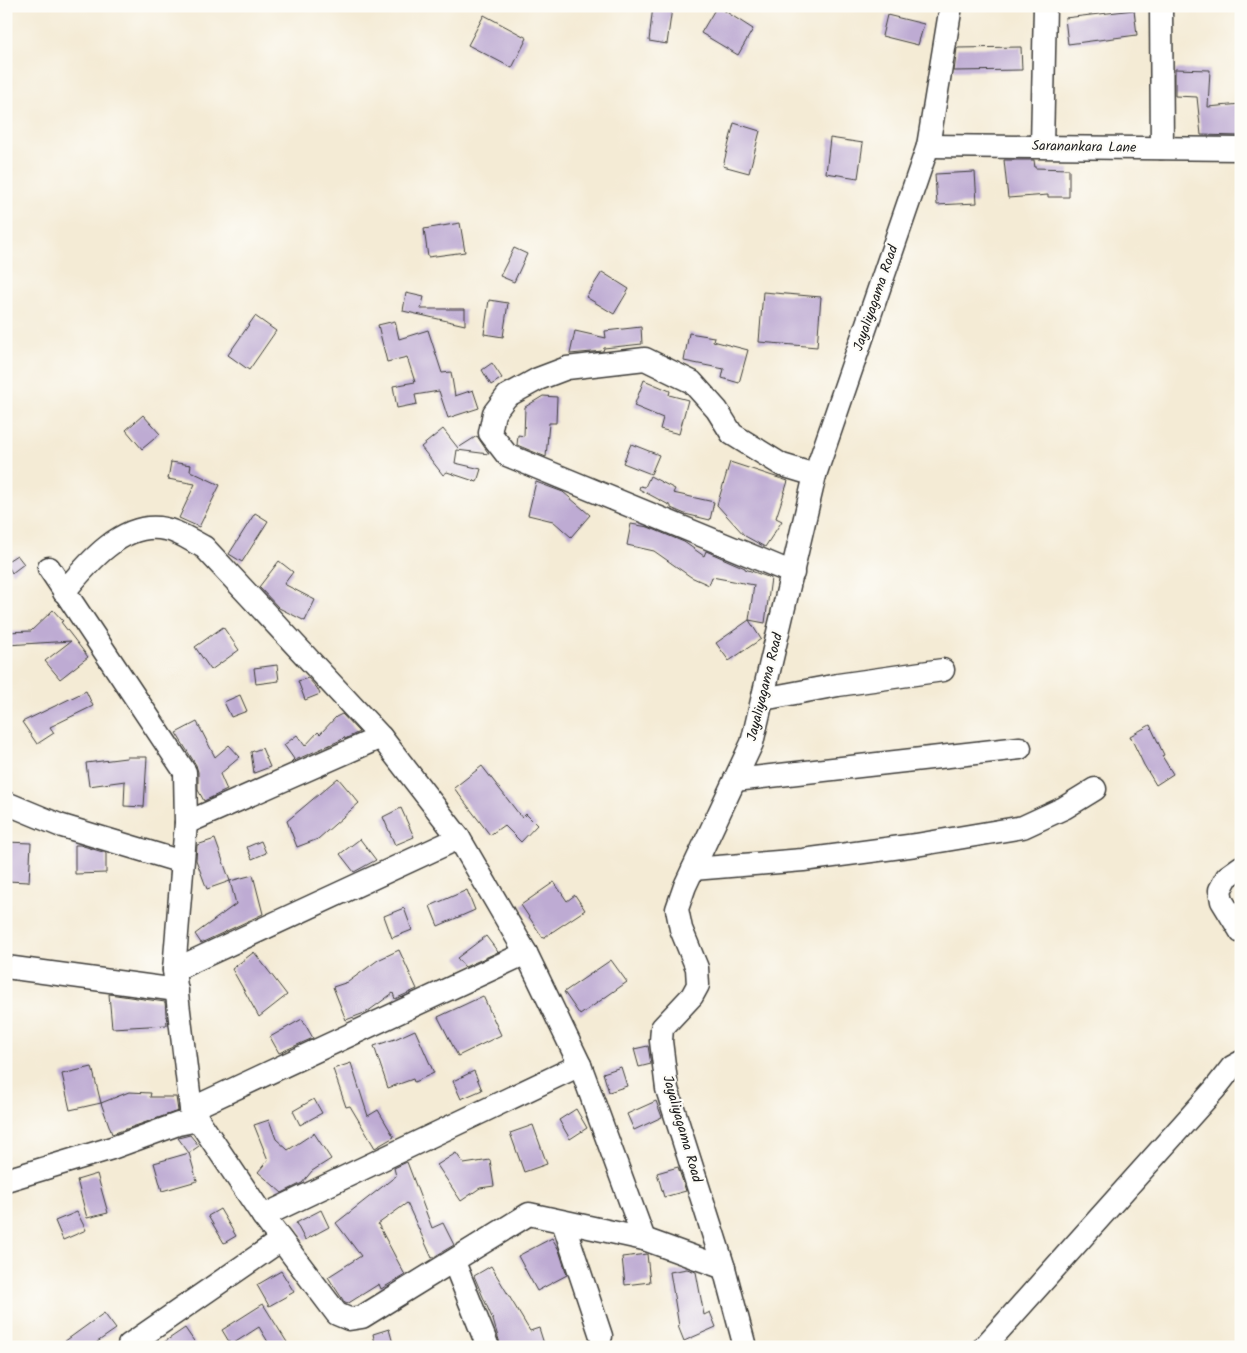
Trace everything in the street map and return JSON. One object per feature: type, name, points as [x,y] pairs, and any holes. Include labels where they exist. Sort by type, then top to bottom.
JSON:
[{"type":"street","name":"Jayaliyagama Road","points":[[745,1347],[724,1268],[667,1089],[660,1041],[662,1028],[692,996],[698,985],[697,968],[681,929],[678,909],[692,869],[752,743],[816,475],[928,146],[951,6]]},
{"type":"street","points":[[1042,146],[1046,6]]},
{"type":"street","points":[[1161,6],[1162,148]]},
{"type":"street","name":"Saranankara Lane","points":[[928,146],[1241,149]]},
{"type":"street","points":[[792,572],[506,455],[490,433],[494,413],[507,396],[538,380],[568,368],[644,359],[692,382],[716,410],[732,434],[782,464],[816,475]]},
{"type":"street","points":[[64,592],[91,560],[125,534],[151,528],[166,529],[204,547],[381,737],[459,838],[526,953],[580,1065],[644,1240]]},
{"type":"street","points":[[49,568],[185,772],[186,823],[182,862],[176,980],[195,1114],[263,1216],[337,1314],[349,1320],[362,1318],[529,1214],[644,1240],[724,1268]]},
{"type":"street","points":[[763,699],[838,685],[942,670]]},
{"type":"street","points":[[186,823],[381,737]]},
{"type":"street","points":[[735,780],[1020,748]]},
{"type":"street","points":[[692,869],[803,860],[1023,827],[1064,808],[1095,789]]},
{"type":"street","points":[[6,804],[59,825],[182,862]]},
{"type":"street","points":[[6,967],[176,980],[459,838]]},
{"type":"street","points":[[1241,867],[1227,877],[1220,890],[1222,901],[1241,932]]},
{"type":"street","points":[[6,1180],[112,1148],[178,1124],[526,953]]},
{"type":"street","points":[[984,1347],[1214,1090],[1232,1067],[1241,1062]]},
{"type":"street","points":[[263,1216],[580,1065]]},
{"type":"street","points":[[563,1222],[601,1336]]},
{"type":"street","points":[[129,1345],[281,1240]]},
{"type":"street","points":[[454,1262],[488,1347]]},
{"type":"building","points":[[653,6],[672,8],[667,44],[649,41]]},
{"type":"building","points":[[717,6],[753,29],[738,55],[701,33]]},
{"type":"building","points":[[1134,10],[1137,35],[1068,44],[1065,18]]},
{"type":"building","points":[[484,15],[527,38],[512,68],[468,45]]},
{"type":"building","points":[[887,15],[924,24],[918,45],[882,36]]},
{"type":"building","points":[[1021,47],[1022,70],[954,71],[957,48]]},
{"type":"building","points":[[1175,69],[1210,70],[1208,107],[1241,104],[1241,136],[1201,135],[1197,97],[1175,96]]},
{"type":"building","points":[[734,123],[760,131],[749,173],[723,166]]},
{"type":"building","points":[[830,138],[863,143],[858,178],[826,173]]},
{"type":"building","points":[[1004,160],[1034,160],[1035,168],[1069,169],[1069,197],[1048,197],[1048,195],[1008,198]]},
{"type":"building","points":[[975,172],[977,203],[937,205],[935,174]]},
{"type":"building","points":[[460,223],[465,252],[428,257],[424,229]]},
{"type":"building","points":[[514,248],[527,254],[514,282],[500,276]]},
{"type":"building","points":[[602,272],[629,289],[614,314],[586,297]]},
{"type":"building","points":[[763,292],[821,297],[817,347],[759,342]]},
{"type":"building","points":[[406,293],[424,297],[421,309],[465,309],[465,325],[403,311]]},
{"type":"building","points":[[489,300],[508,303],[503,337],[484,334]]},
{"type":"building","points":[[255,316],[276,331],[249,370],[228,355]]},
{"type":"building","points":[[395,321],[399,339],[428,330],[442,373],[451,372],[455,396],[473,390],[479,408],[448,418],[439,391],[415,395],[417,404],[397,408],[393,386],[415,382],[407,357],[387,362],[378,325]]},
{"type":"building","points":[[641,327],[642,344],[604,348],[603,351],[570,354],[575,331],[606,338],[605,331]]},
{"type":"building","points":[[689,333],[714,337],[713,341],[748,350],[739,383],[722,378],[724,369],[684,361]]},
{"type":"building","points":[[492,363],[502,378],[491,385],[482,370]]},
{"type":"building","points":[[644,380],[670,391],[669,395],[688,400],[679,434],[660,429],[663,418],[634,406]]},
{"type":"building","points":[[543,396],[557,397],[556,423],[549,423],[546,457],[517,445],[518,435],[524,436],[525,407]]},
{"type":"building","points":[[143,415],[160,434],[142,449],[126,430]]},
{"type":"building","points":[[443,429],[458,448],[477,436],[489,454],[457,450],[455,463],[481,469],[477,482],[447,472],[443,475],[421,447]]},
{"type":"building","points":[[631,444],[659,455],[651,474],[623,463]]},
{"type":"building","points":[[171,462],[191,465],[190,471],[220,485],[199,527],[179,518],[195,484],[168,479]]},
{"type":"building","points":[[730,462],[788,481],[776,518],[782,521],[765,547],[745,536],[717,505]]},
{"type":"building","points":[[650,476],[675,489],[673,493],[714,502],[710,520],[685,514],[671,508],[671,506],[639,489],[640,486],[645,487]]},
{"type":"building","points":[[536,482],[563,492],[590,515],[571,537],[553,521],[528,515]]},
{"type":"building","points":[[255,513],[268,521],[242,562],[229,554]]},
{"type":"building","points":[[631,524],[648,527],[684,542],[704,556],[706,551],[745,569],[771,578],[765,623],[749,620],[754,585],[712,577],[709,585],[691,577],[654,551],[627,545]]},
{"type":"building","points":[[17,555],[24,564],[12,573],[6,562]]},
{"type":"building","points":[[279,561],[293,572],[284,584],[315,600],[305,621],[279,608],[259,587]]},
{"type":"building","points":[[53,610],[88,657],[60,679],[45,661],[71,641],[7,645],[6,632],[31,631]]},
{"type":"building","points":[[749,620],[761,639],[729,661],[716,643]]},
{"type":"building","points":[[223,627],[239,650],[211,670],[195,647]]},
{"type":"building","points":[[277,665],[279,681],[256,684],[254,668]]},
{"type":"building","points":[[308,678],[320,694],[305,700],[298,681]]},
{"type":"building","points":[[86,691],[93,706],[50,727],[54,733],[37,744],[22,722]]},
{"type":"building","points":[[240,695],[247,711],[231,717],[224,702]]},
{"type":"building","points":[[342,714],[359,732],[291,762],[294,759],[284,745],[297,735],[305,746],[318,732],[320,734],[336,717]]},
{"type":"building","points":[[197,722],[215,757],[229,745],[240,757],[220,774],[227,790],[204,801],[198,790],[196,765],[176,733]]},
{"type":"building","points":[[1150,725],[1164,755],[1162,756],[1173,774],[1156,785],[1130,736]]},
{"type":"building","points":[[262,748],[270,767],[254,773],[251,752]]},
{"type":"building","points":[[127,757],[147,757],[144,807],[124,806],[125,781],[89,786],[86,763]]},
{"type":"building","points":[[482,766],[522,818],[526,814],[537,825],[521,842],[504,825],[490,835],[454,788]]},
{"type":"building","points":[[338,778],[359,803],[318,839],[297,847],[287,821]]},
{"type":"building","points":[[401,808],[414,837],[395,845],[383,817]]},
{"type":"building","points":[[215,839],[230,881],[207,889],[196,860],[197,845]]},
{"type":"building","points":[[360,839],[376,860],[354,872],[340,854]]},
{"type":"building","points":[[261,841],[266,853],[252,859],[247,847]]},
{"type":"building","points":[[6,842],[31,843],[29,882],[6,881]]},
{"type":"building","points":[[75,845],[106,853],[106,873],[75,874]]},
{"type":"building","points":[[253,875],[263,914],[201,943],[195,934],[236,904],[230,881]]},
{"type":"building","points":[[554,882],[567,901],[575,895],[585,910],[543,938],[521,905]]},
{"type":"building","points":[[467,890],[475,910],[438,926],[430,906]]},
{"type":"building","points":[[404,908],[412,930],[392,938],[384,916]]},
{"type":"building","points":[[486,936],[498,952],[465,967],[457,958]]},
{"type":"building","points":[[399,950],[417,989],[395,999],[393,993],[367,1012],[346,1020],[333,987],[348,982],[378,960]]},
{"type":"building","points":[[254,952],[287,995],[259,1017],[232,969]]},
{"type":"building","points":[[611,960],[627,982],[580,1015],[564,992]]},
{"type":"building","points":[[109,994],[165,1002],[167,1025],[112,1028]]},
{"type":"building","points":[[483,996],[501,1035],[458,1056],[438,1017]]},
{"type":"building","points":[[302,1019],[313,1038],[279,1053],[270,1037]]},
{"type":"building","points":[[415,1030],[434,1073],[414,1082],[413,1079],[388,1088],[374,1046]]},
{"type":"building","points":[[648,1046],[651,1064],[639,1067],[634,1049]]},
{"type":"building","points":[[351,1063],[368,1116],[378,1110],[394,1137],[375,1148],[350,1106],[346,1107],[333,1069]]},
{"type":"building","points":[[92,1067],[101,1103],[70,1110],[62,1074]]},
{"type":"building","points":[[621,1067],[627,1086],[609,1092],[603,1073]]},
{"type":"building","points":[[474,1071],[482,1090],[461,1099],[453,1081]]},
{"type":"building","points":[[129,1092],[151,1093],[150,1097],[176,1097],[178,1111],[112,1134],[101,1103]]},
{"type":"building","points":[[314,1099],[322,1113],[300,1125],[293,1111]]},
{"type":"building","points":[[656,1101],[662,1117],[634,1130],[627,1114]]},
{"type":"building","points":[[576,1109],[587,1128],[570,1139],[559,1120]]},
{"type":"building","points":[[269,1120],[276,1139],[288,1150],[314,1133],[331,1159],[312,1171],[302,1183],[282,1193],[258,1172],[268,1160],[254,1125]]},
{"type":"building","points":[[533,1125],[547,1164],[524,1172],[510,1133]]},
{"type":"building","points":[[190,1135],[199,1146],[189,1153],[178,1138]]},
{"type":"building","points":[[189,1153],[197,1181],[162,1191],[154,1163]]},
{"type":"building","points":[[456,1153],[464,1164],[490,1160],[494,1186],[480,1188],[461,1201],[437,1165]]},
{"type":"building","points":[[407,1162],[432,1228],[443,1223],[454,1245],[432,1258],[407,1203],[378,1224],[405,1275],[381,1289],[379,1284],[347,1304],[328,1277],[361,1256],[336,1223],[396,1176],[394,1168]]},
{"type":"building","points":[[678,1167],[686,1191],[664,1197],[657,1173]]},
{"type":"building","points":[[97,1174],[108,1213],[87,1218],[77,1180]]},
{"type":"building","points":[[220,1209],[236,1236],[224,1243],[208,1216]]},
{"type":"building","points":[[321,1210],[329,1227],[305,1240],[296,1223]]},
{"type":"building","points":[[77,1212],[86,1230],[63,1240],[55,1221]]},
{"type":"building","points":[[552,1238],[559,1250],[567,1275],[537,1291],[518,1256]]},
{"type":"building","points":[[647,1254],[650,1282],[625,1285],[622,1257]]},
{"type":"building","points":[[491,1266],[530,1331],[539,1328],[545,1347],[501,1347],[493,1320],[474,1276]]},
{"type":"building","points":[[687,1269],[696,1272],[704,1315],[710,1312],[716,1327],[684,1341],[678,1326],[670,1272]]},
{"type":"building","points":[[281,1271],[294,1292],[269,1306],[257,1285]]},
{"type":"building","points":[[263,1304],[290,1347],[271,1347],[259,1327],[231,1345],[222,1330]]},
{"type":"building","points":[[104,1313],[116,1329],[90,1347],[57,1347]]},
{"type":"building","points":[[185,1328],[198,1347],[157,1347]]},
{"type":"building","points":[[389,1329],[394,1347],[376,1347],[373,1334]]}]
